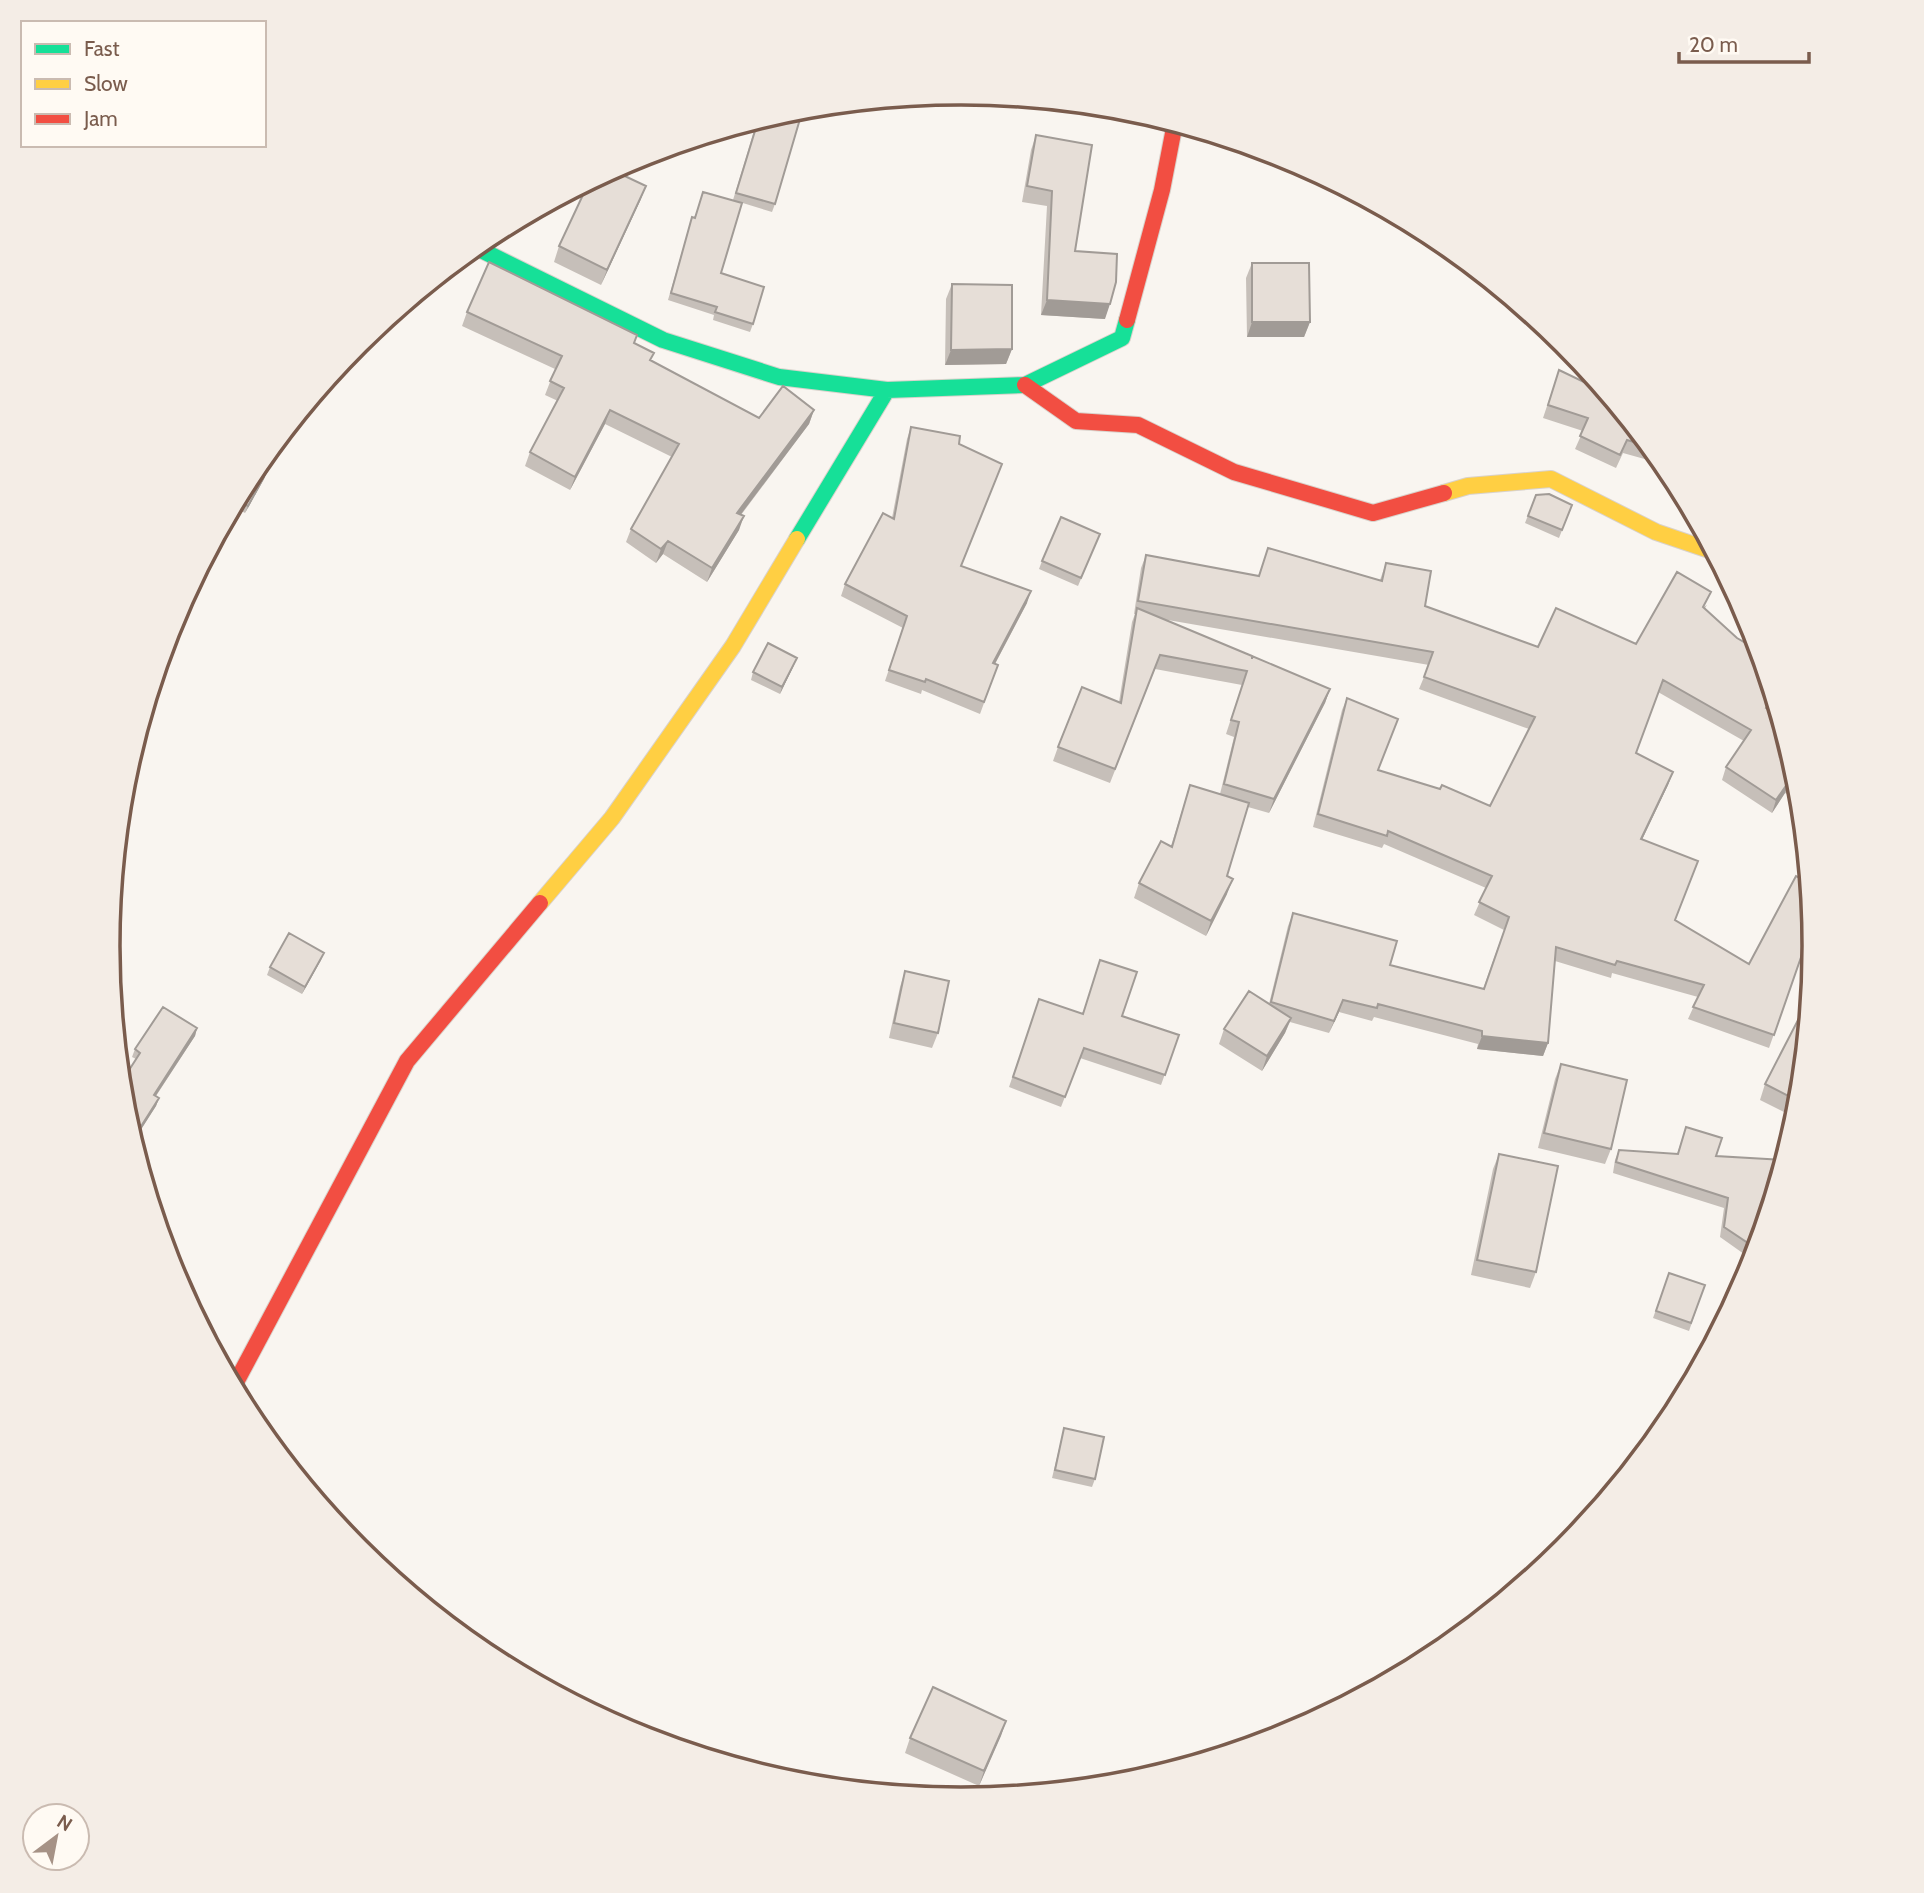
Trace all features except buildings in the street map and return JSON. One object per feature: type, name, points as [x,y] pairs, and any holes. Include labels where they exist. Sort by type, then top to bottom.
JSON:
[{"type":"street","points":[[486,253],[663,340],[779,377],[887,390],[1025,385],[1122,338],[1162,190],[1173,132]]},
{"type":"street","points":[[1025,385],[1076,421],[1138,425],[1234,472],[1373,513],[1468,486],[1551,479],[1656,532],[1703,548]]},
{"type":"street","points":[[239,1377],[407,1062],[612,818],[733,646],[887,390]]},
{"type":"traffic: fast","points":[[486,253],[663,340],[779,377],[887,390]]},
{"type":"traffic: fast","points":[[797,539],[887,390],[1025,385],[1122,338],[1127,320]]},
{"type":"traffic: slow","points":[[1444,493],[1468,486],[1551,479],[1656,532],[1703,548]]},
{"type":"traffic: slow","points":[[540,903],[612,818],[733,646],[797,539]]},
{"type":"traffic: jam","points":[[1127,320],[1162,190],[1173,132]]},
{"type":"traffic: jam","points":[[1025,385],[1076,421],[1138,425],[1234,472],[1373,513],[1444,493]]},
{"type":"traffic: jam","points":[[239,1377],[407,1061],[540,903]]}]
